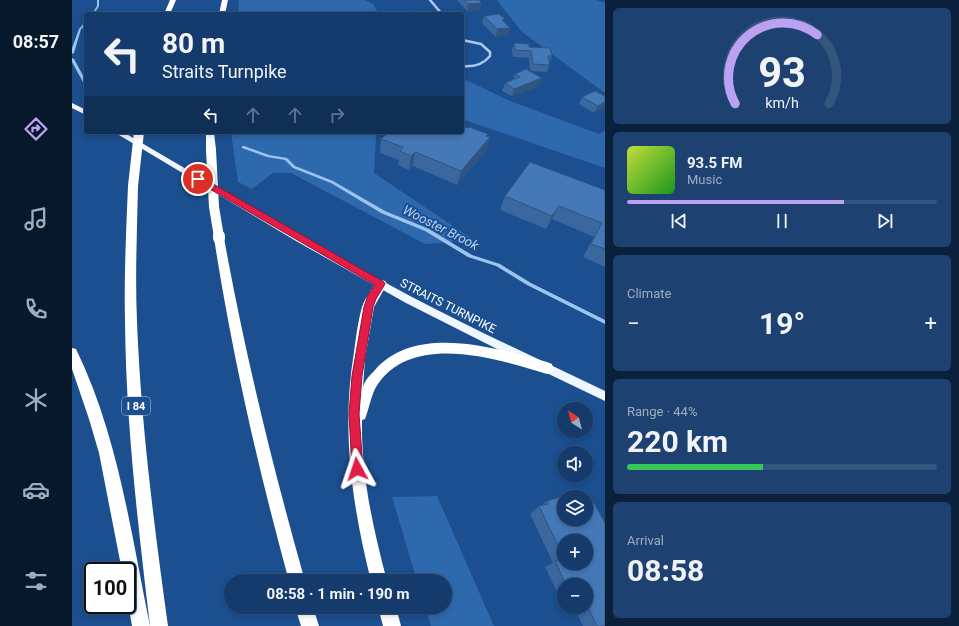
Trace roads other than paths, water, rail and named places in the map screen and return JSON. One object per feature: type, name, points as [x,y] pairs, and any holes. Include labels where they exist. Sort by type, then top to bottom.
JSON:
[{"type":"highway","points":[[168,12],[173,0]]},
{"type":"highway","points":[[222,12],[225,0]]},
{"type":"highway","name":"I 84","points":[[139,134],[133,186],[130,280],[132,332],[143,482],[159,626]]},
{"type":"highway","points":[[210,134],[214,200],[232,318],[253,416],[295,574]]},
{"type":"highway","points":[[377,574],[369,544],[361,497],[356,455],[354,414],[357,376],[368,307],[381,284]]},
{"type":"highway","points":[[356,455],[359,418],[368,386],[378,373],[390,362],[407,354],[446,348],[467,350],[507,357],[547,368]]},
{"type":"highway","points":[[72,353],[94,412],[104,448],[141,626]]},
{"type":"highway","points":[[306,614],[310,626]]},
{"type":"highway","points":[[389,614],[392,626]]},
{"type":"main road","points":[[72,105],[84,113]]},
{"type":"main road","name":"STRAITS TURNPIKE","points":[[121,134],[381,284],[447,320],[605,396]]},
{"type":"street","points":[[430,0],[440,12]]},
{"type":"street","points":[[464,40],[481,44],[490,52],[490,56],[482,64],[464,66]]},
{"type":"waterway","name":"Wooster Brook","points":[[94,12],[98,6],[98,0]]},
{"type":"waterway","name":"Wooster Brook","points":[[72,53],[80,29],[84,25]]},
{"type":"waterway","name":"Wooster Brook","points":[[72,59],[84,80]]},
{"type":"waterway","name":"Wooster Brook","points":[[243,147],[268,156],[286,159],[294,167],[332,182],[383,212],[427,230],[470,256],[498,265],[529,284],[605,322]]}]
